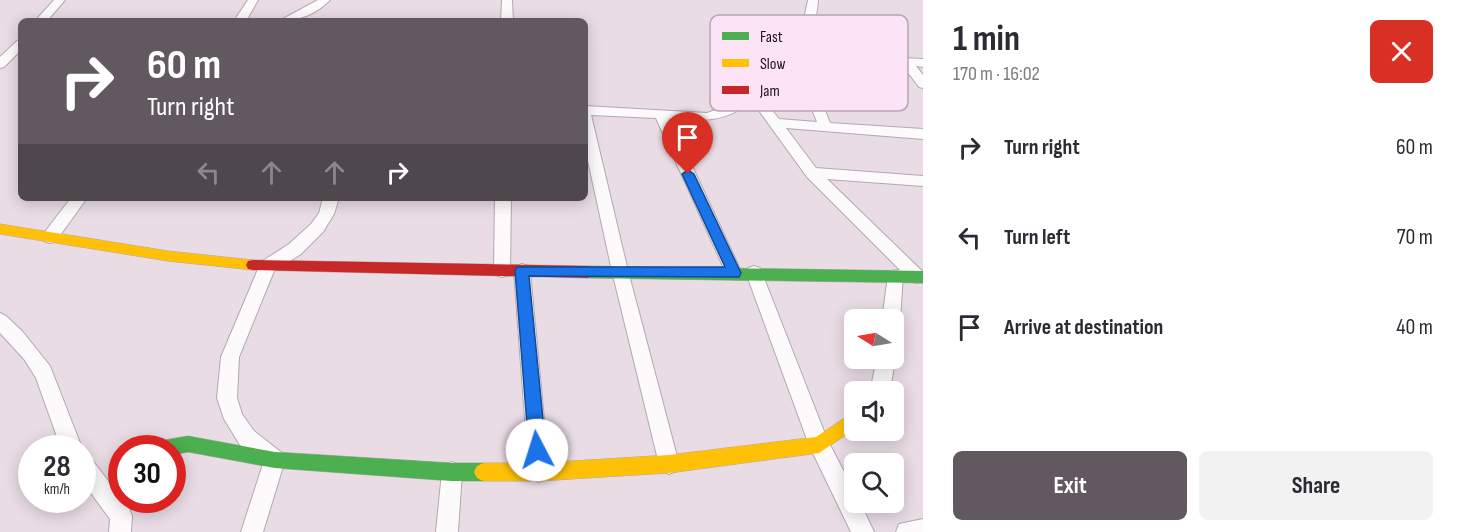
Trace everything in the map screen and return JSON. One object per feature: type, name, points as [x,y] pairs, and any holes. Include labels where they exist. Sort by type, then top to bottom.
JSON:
[{"type":"street","points":[[44,18],[60,0]]},
{"type":"street","points":[[242,18],[253,0]]},
{"type":"street","points":[[292,18],[325,0]]},
{"type":"street","points":[[507,0],[507,18]]},
{"type":"street","points":[[811,15],[813,0]]},
{"type":"street","points":[[0,64],[18,46]]},
{"type":"street","points":[[908,62],[923,63]]},
{"type":"street","points":[[908,63],[923,84]]},
{"type":"street","points":[[588,110],[707,117],[726,111]]},
{"type":"street","points":[[765,111],[812,173],[920,277]]},
{"type":"street","points":[[818,111],[825,126]]},
{"type":"street","points":[[661,114],[734,273]]},
{"type":"street","points":[[773,123],[923,134]]},
{"type":"street","points":[[588,130],[620,271],[669,464]]},
{"type":"street","points":[[812,173],[923,181]]},
{"type":"street","points":[[50,237],[77,201]]},
{"type":"street","points":[[275,460],[247,438],[234,419],[227,399],[230,357],[267,267],[295,249],[317,228],[326,214],[330,201]]},
{"type":"street","points":[[502,270],[503,201]]},
{"type":"street","points":[[0,229],[168,256],[267,267],[920,277]]},
{"type":"street","points":[[522,271],[539,472]]},
{"type":"street","points":[[754,273],[819,445],[863,532]]},
{"type":"street","points":[[892,309],[896,276]]},
{"type":"street","points":[[0,321],[30,352],[51,390],[64,435]]},
{"type":"street","points":[[186,444],[275,460],[452,472],[539,472],[669,464],[819,445],[844,427]]},
{"type":"street","points":[[252,532],[275,460]]},
{"type":"street","points":[[447,532],[452,472]]},
{"type":"street","points":[[96,483],[121,520]]},
{"type":"street","points":[[907,532],[923,530]]},
{"type":"traffic: fast","points":[[587,272],[923,277]]},
{"type":"traffic: fast","points":[[186,444],[275,460],[483,472]]},
{"type":"traffic: slow","points":[[0,229],[168,256],[253,265]]},
{"type":"traffic: slow","points":[[483,472],[539,472],[669,464],[819,445],[844,427]]},
{"type":"traffic: jam","points":[[253,265],[587,272]]},
{"type":"route","points":[[537,450],[522,271],[734,273],[688,174]]}]
